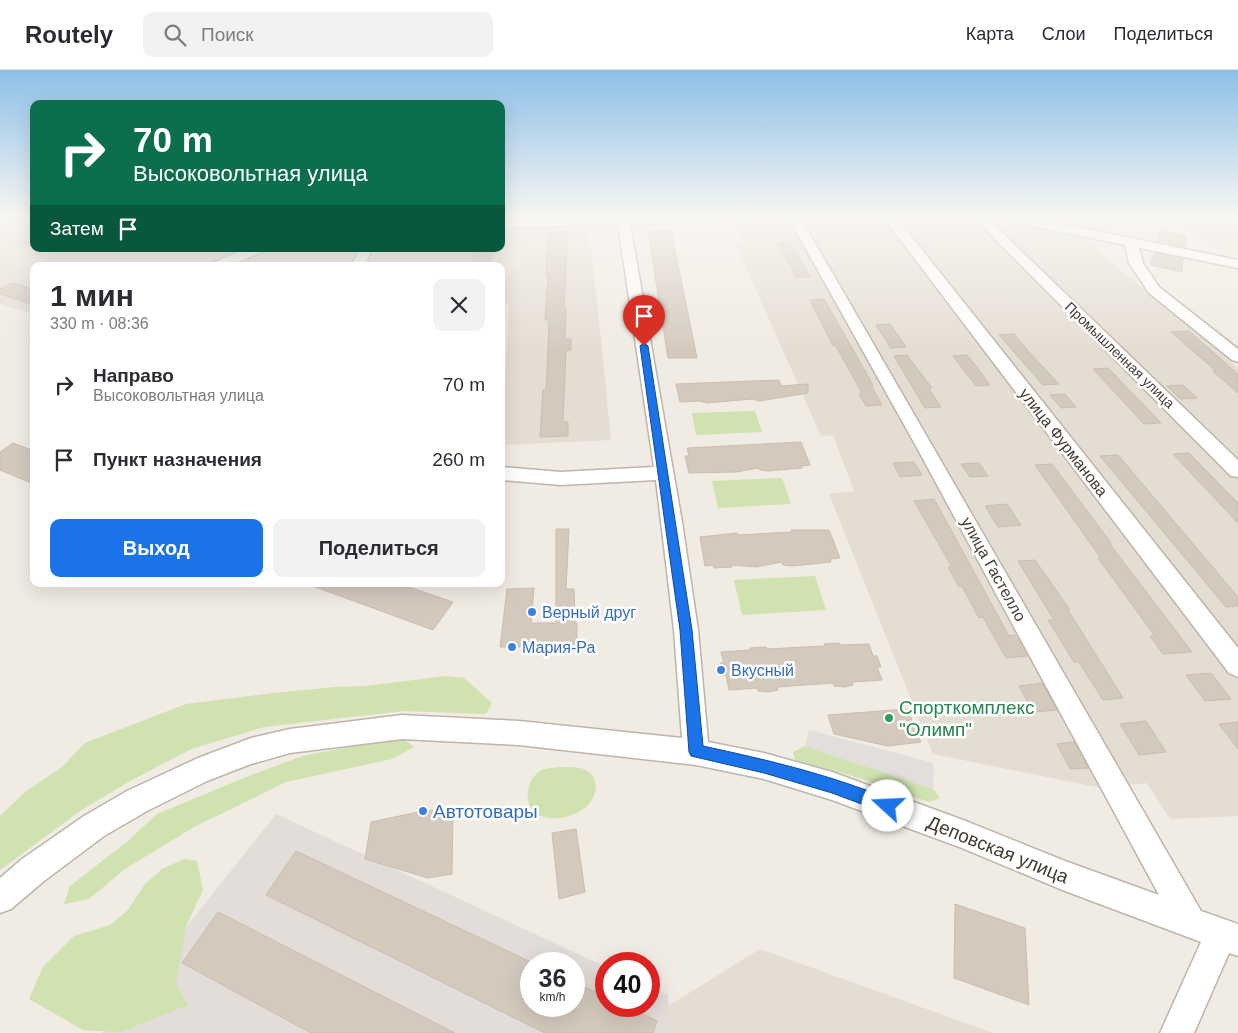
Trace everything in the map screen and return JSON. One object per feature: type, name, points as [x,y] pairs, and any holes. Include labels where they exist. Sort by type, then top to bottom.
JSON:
[{"type":"street","points":[[630,262],[664,473],[686,630],[696,752]]},
{"type":"street","name":"улица Гастелло","points":[[820,262],[925,446],[1191,922]]},
{"type":"street","name":"улица Фурманова","points":[[924,262],[1238,666]]},
{"type":"street","name":"Промышленная улица","points":[[1025,262],[1238,472]]},
{"type":"street","points":[[1136,262],[1154,290],[1238,357]]},
{"type":"street","points":[[505,474],[520,477],[594,478],[664,473]]},
{"type":"street","name":"Деповская улица","points":[[0,898],[33,870],[94,826],[136,801],[198,771],[251,751],[290,741],[402,727],[519,732],[696,752],[764,766],[832,786],[963,834],[1065,876],[1230,937]]},
{"type":"street","points":[[1177,1033],[1230,937]]},
{"type":"shaded area","points":[[0,262],[592,262],[611,440],[505,445],[505,384],[509,303],[505,303],[505,262],[30,262],[30,313],[0,304]]},
{"type":"shaded area","points":[[743,262],[1111,262],[1238,368],[1238,816],[1170,819],[1147,783],[1101,788],[933,754],[829,494],[854,491],[833,435],[821,436]]},
{"type":"shaded area","points":[[809,730],[934,763],[933,789],[805,746]]},
{"type":"shaded area","points":[[276,814],[574,952],[520,952],[520,1017],[585,1017],[585,957],[595,962],[595,1017],[660,1017],[660,991],[668,995],[669,1033],[102,1033]]},
{"type":"shaded area","points":[[760,949],[993,1033],[669,1033],[668,1006]]},
{"type":"green space","points":[[755,411],[762,432],[696,435],[692,413]]},
{"type":"green space","points":[[782,478],[791,504],[718,508],[712,481]]},
{"type":"green space","points":[[815,576],[826,610],[742,615],[734,580]]},
{"type":"green space","points":[[446,676],[464,678],[492,703],[486,714],[404,711],[264,727],[191,749],[130,781],[80,811],[0,870],[0,816],[25,792],[62,767],[85,743],[186,704],[273,693],[366,686]]},
{"type":"green space","points":[[405,739],[414,747],[392,759],[286,782],[194,827],[125,869],[89,899],[64,904],[70,886],[128,841],[157,814],[246,777],[303,756],[369,743]]},
{"type":"green space","points":[[805,746],[933,789],[940,798],[929,802],[859,778],[795,760],[793,752]]},
{"type":"green space","points":[[559,767],[575,767],[586,770],[591,774],[595,781],[593,799],[587,806],[571,815],[562,818],[544,817],[532,809],[529,803],[528,789],[540,771]]},
{"type":"green space","points":[[184,859],[197,861],[203,890],[186,926],[176,983],[188,1005],[121,1032],[83,1030],[29,999],[43,967],[74,936],[110,925],[128,910],[145,884],[162,869]]},
{"type":"building","points":[[547,262],[566,262],[564,308],[566,308],[565,339],[571,339],[571,350],[566,350],[563,422],[568,422],[568,436],[540,437],[543,390],[546,390],[548,351],[549,320],[545,320],[548,276],[546,276]]},
{"type":"building","points":[[653,262],[677,262],[697,358],[668,358]]},
{"type":"building","points":[[788,262],[802,262],[810,277],[796,277]]},
{"type":"building","points":[[1151,262],[1183,262],[1182,272],[1150,265]]},
{"type":"building","points":[[12,283],[30,288],[30,304],[0,294],[0,289]]},
{"type":"building","points":[[824,299],[873,385],[871,385],[882,405],[866,406],[859,394],[862,393],[836,346],[833,346],[810,300]]},
{"type":"building","points":[[890,324],[906,347],[891,348],[876,325]]},
{"type":"building","points":[[1189,331],[1238,374],[1238,393],[1171,332]]},
{"type":"building","points":[[1014,334],[1059,384],[1043,385],[999,335]]},
{"type":"building","points":[[907,355],[932,388],[929,389],[941,407],[925,408],[894,356]]},
{"type":"building","points":[[967,355],[990,385],[976,386],[953,356]]},
{"type":"building","points":[[1108,368],[1161,423],[1144,424],[1093,369]]},
{"type":"building","points":[[779,380],[781,386],[808,384],[808,393],[759,401],[752,399],[707,403],[700,401],[680,402],[676,384]]},
{"type":"building","points":[[1183,385],[1197,398],[1180,399],[1167,386]]},
{"type":"building","points":[[1065,394],[1076,407],[1061,408],[1050,395]]},
{"type":"building","points":[[801,442],[810,465],[801,466],[802,468],[768,471],[760,470],[759,468],[736,472],[689,473],[685,456],[689,456],[687,448]]},
{"type":"building","points":[[13,443],[30,449],[30,482],[0,470],[0,452]]},
{"type":"building","points":[[1189,453],[1238,503],[1238,523],[1173,454]]},
{"type":"building","points":[[1118,455],[1238,597],[1238,606],[1226,607],[1100,456]]},
{"type":"building","points":[[914,462],[922,475],[900,477],[893,463]]},
{"type":"building","points":[[979,463],[988,476],[970,477],[961,464]]},
{"type":"building","points":[[1052,464],[1192,652],[1163,654],[1150,636],[1155,636],[1098,558],[1100,557],[1035,465]]},
{"type":"building","points":[[934,499],[1009,636],[1015,635],[1027,656],[1006,658],[983,617],[979,618],[962,586],[959,587],[948,567],[952,567],[914,501]]},
{"type":"building","points":[[1007,504],[1021,525],[998,527],[985,506]]},
{"type":"building","points":[[556,529],[569,529],[566,589],[574,589],[577,646],[500,647],[507,589],[534,588],[531,623],[556,623]]},
{"type":"building","points":[[791,530],[829,530],[840,558],[830,559],[831,562],[792,566],[783,565],[782,562],[756,567],[732,565],[732,567],[714,568],[713,565],[705,566],[700,537],[737,533],[738,535],[792,532]]},
{"type":"building","points":[[1035,560],[1070,610],[1068,610],[1123,698],[1103,700],[1079,662],[1074,662],[1048,620],[1054,620],[1018,561]]},
{"type":"building","points":[[315,587],[409,587],[453,602],[433,630]]},
{"type":"building","points":[[839,643],[840,645],[869,644],[873,656],[877,656],[881,667],[877,667],[882,680],[852,682],[853,685],[844,687],[834,686],[833,683],[777,687],[778,690],[768,692],[758,691],[757,688],[729,690],[726,675],[722,675],[720,663],[724,663],[721,652],[766,647],[767,649],[825,646],[824,644]]},
{"type":"building","points":[[1211,673],[1231,699],[1205,701],[1186,675]]},
{"type":"building","points":[[1042,683],[1057,710],[1033,712],[1019,686]]},
{"type":"building","points":[[907,709],[921,742],[888,746],[834,734],[828,715]]},
{"type":"building","points":[[1146,721],[1166,752],[1139,755],[1120,724]]},
{"type":"building","points":[[1238,722],[1238,749],[1219,724]]},
{"type":"building","points":[[1074,742],[1088,768],[1070,769],[1057,744]]},
{"type":"building","points":[[453,809],[452,874],[428,878],[365,859],[371,822],[423,811]]},
{"type":"building","points":[[576,829],[585,892],[559,899],[552,833]]},
{"type":"building","points":[[296,851],[520,957],[520,1017],[585,1017],[585,987],[595,992],[595,1017],[649,1017],[657,1021],[653,1033],[545,1033],[266,895]]},
{"type":"building","points":[[955,904],[1025,928],[1029,1005],[954,978]]},
{"type":"building","points":[[218,912],[455,1033],[311,1033],[182,963]]},
{"type":"place","name":"Верный друг","points":[[532,612]]},
{"type":"place","name":"Мария-Ра","points":[[512,647]]},
{"type":"place","name":"Вкусный","points":[[721,670]]},
{"type":"place","name":"Спорткомплекс \"Олимп\"","points":[[889,718]]},
{"type":"place","name":"Автотовары","points":[[423,811]]},
{"type":"route","points":[[644,346],[672,522],[686,630],[696,752],[764,766],[832,786],[888,806]]}]
